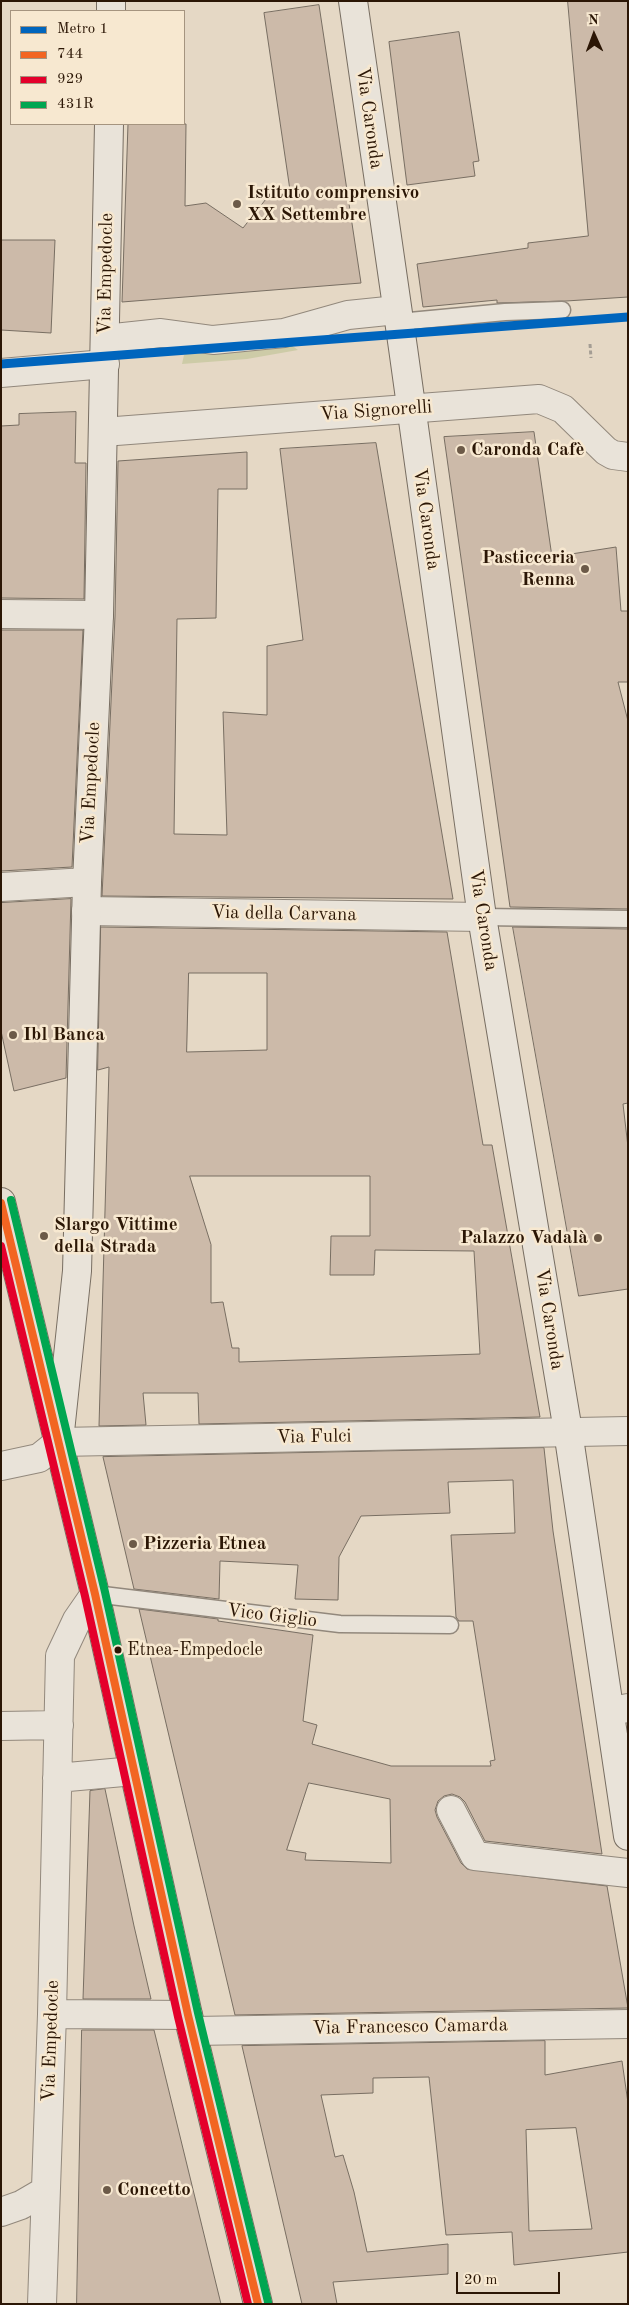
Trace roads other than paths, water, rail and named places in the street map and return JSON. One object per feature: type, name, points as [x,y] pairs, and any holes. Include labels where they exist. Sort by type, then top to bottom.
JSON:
[{"type":"main road","points":[[1,1202],[95,1594],[191,2023],[258,2304]]},
{"type":"street","name":"Via Caronda","points":[[353,1],[482,917],[568,1432],[619,1710],[628,1836]]},
{"type":"street","name":"Via Empedocle","points":[[59,1442],[77,1270],[86,910],[99,615],[109,125]]},
{"type":"street","points":[[1,372],[105,351],[161,333],[213,340],[284,333],[348,315],[398,316]]},
{"type":"street","name":"Via Signorelli","points":[[103,432],[539,399],[562,409],[606,452],[628,457]]},
{"type":"street","points":[[1,614],[99,615]]},
{"type":"street","points":[[1,887],[87,882]]},
{"type":"street","name":"Via della Carvana","points":[[86,910],[482,917]]},
{"type":"street","name":"Via Fulci","points":[[59,1442],[628,1431]]},
{"type":"street","points":[[1,1466],[39,1458],[59,1442]]},
{"type":"street","name":"Via Empedocle","points":[[42,2304],[44,2191],[52,2014],[60,1656],[77,1620],[95,1594]]},
{"type":"street","points":[[1,1726],[58,1725]]},
{"type":"street","points":[[57,1778],[134,1771]]},
{"type":"street","points":[[451,1810],[475,1856],[628,1873]]},
{"type":"street","name":"Via Francesco Camarda","points":[[52,2014],[191,2023],[628,2024]]},
{"type":"street","points":[[1,2212],[21,2205],[44,2191]]},
{"type":"lane","points":[[398,316],[562,310]]},
{"type":"lane","points":[[482,917],[628,919]]},
{"type":"lane","name":"Vico Giglio","points":[[95,1594],[340,1624],[450,1625]]},
{"type":"metro line","name":"1","points":[[1,364],[628,317]]},
{"type":"place","name":"Istituto comprensivo XX Settembre","points":[[237,204]]},
{"type":"place","name":"Caronda Cafè","points":[[461,450]]},
{"type":"place","name":"Pasticceria Renna","points":[[585,569]]},
{"type":"place","name":"Ibl Banca","points":[[13,1035]]},
{"type":"place","name":"Slargo Vittime della Strada","points":[[44,1236]]},
{"type":"place","name":"Palazzo Vadalà","points":[[598,1238]]},
{"type":"place","name":"Pizzeria Etnea","points":[[133,1544]]},
{"type":"place","name":"Etnea-Empedocle","points":[[118,1650]]},
{"type":"place","name":"Concetto","points":[[107,2190]]}]
